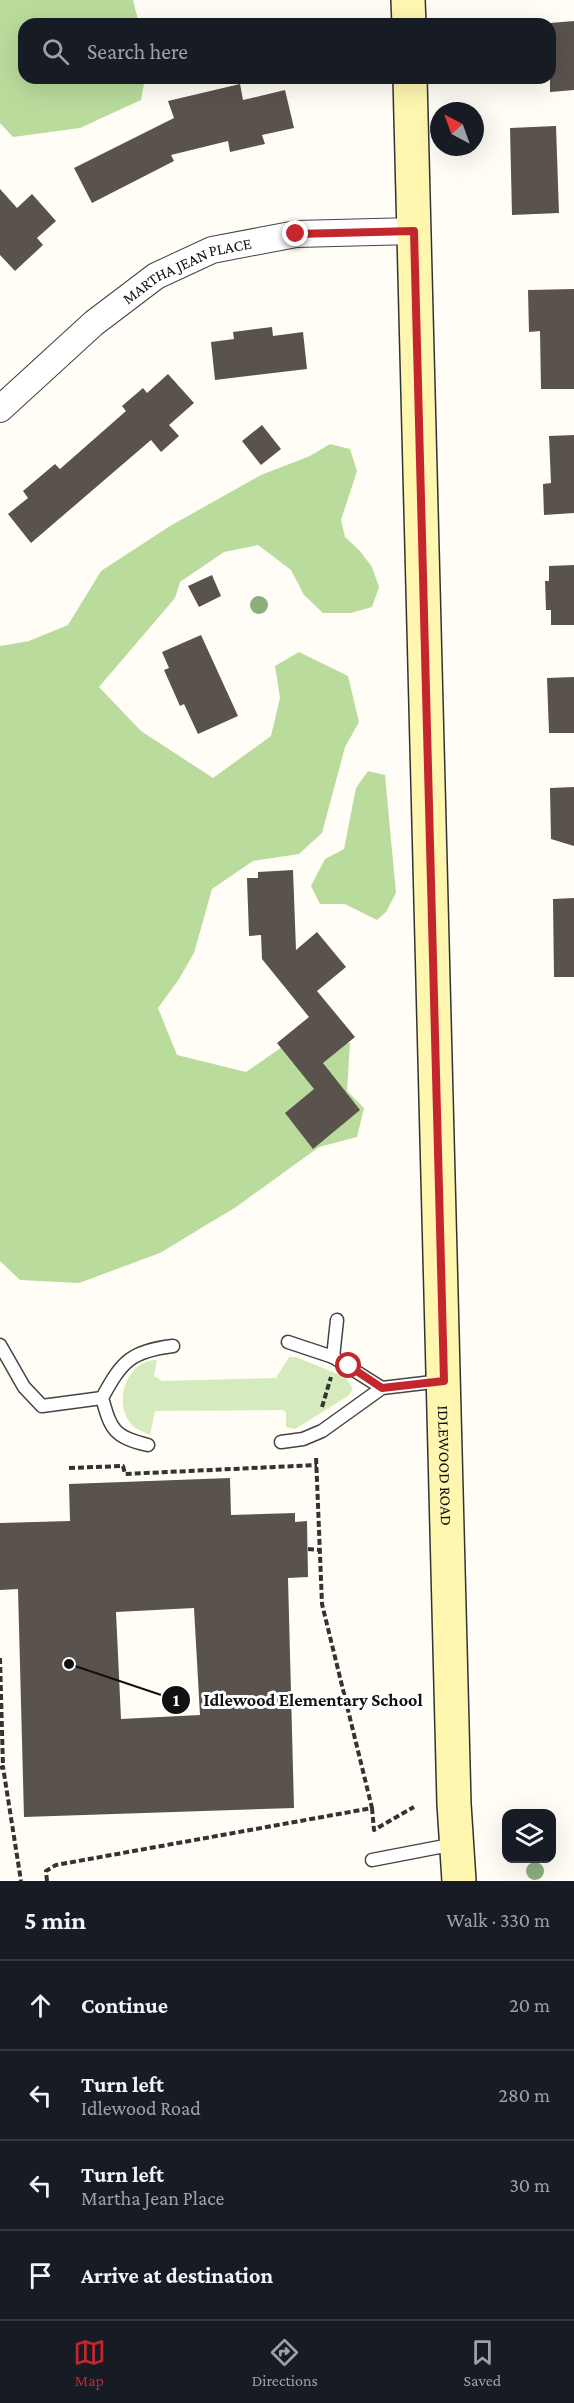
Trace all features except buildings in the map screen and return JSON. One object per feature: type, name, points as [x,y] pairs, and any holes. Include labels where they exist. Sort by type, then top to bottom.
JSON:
[{"type":"street","points":[[408,0],[409,18]]},
{"type":"street","name":"IDLEWOOD ROAD","points":[[410,84],[455,1845],[459,1881]]},
{"type":"street","name":"MARTHA JEAN PLACE","points":[[0,408],[94,323],[156,276],[212,250],[296,234],[414,231]]},
{"type":"lane","points":[[333,1357],[337,1320]]},
{"type":"lane","points":[[288,1342],[333,1357],[382,1388]]},
{"type":"lane","points":[[0,1345],[24,1386],[42,1406],[102,1398]]},
{"type":"lane","points":[[147,1444],[129,1441],[110,1425],[102,1398],[113,1377],[127,1360],[152,1348],[173,1346]]},
{"type":"lane","points":[[281,1442],[303,1439],[322,1431],[382,1388],[444,1381]]},
{"type":"lane","points":[[372,1860],[455,1845]]},
{"type":"path","points":[[320,1413],[333,1372]]},
{"type":"path","points":[[316,1452],[322,1604],[372,1808],[374,1830],[414,1807]]},
{"type":"path","points":[[69,1468],[123,1466],[125,1474],[317,1465]]},
{"type":"path","points":[[308,1549],[320,1550]]},
{"type":"path","points":[[0,1658],[2,1768],[21,1881]]},
{"type":"path","points":[[47,1881],[46,1871],[56,1865],[372,1808]]},
{"type":"green space","points":[[0,0],[133,0],[138,18],[18,18],[18,84],[144,84],[141,100],[80,128],[13,137],[0,123]]},
{"type":"green space","points":[[330,444],[350,449],[357,471],[341,520],[345,537],[372,567],[379,587],[372,607],[351,613],[323,613],[304,595],[291,570],[258,545],[224,552],[180,582],[175,598],[99,687],[141,731],[213,778],[271,736],[280,698],[275,666],[299,652],[348,676],[359,722],[345,747],[322,833],[299,854],[253,861],[212,889],[194,953],[158,1008],[177,1055],[246,1072],[295,1038],[350,1043],[347,1091],[364,1108],[357,1137],[319,1147],[236,1207],[160,1253],[79,1283],[20,1280],[0,1261],[0,646],[29,641],[68,625],[101,571],[170,526],[261,475],[310,456]]},
{"type":"green space","points":[[368,771],[385,775],[396,893],[386,912],[377,920],[345,904],[320,904],[311,886],[325,859],[344,849],[356,788]]},
{"type":"green space","points":[[289,1357],[296,1357],[345,1377],[353,1389],[348,1396],[295,1429],[286,1427],[286,1412],[283,1410],[155,1411],[150,1435],[133,1426],[124,1411],[123,1392],[126,1383],[136,1368],[146,1362],[157,1360],[154,1376],[162,1381],[276,1378]]},
{"type":"place","name":"Idlewood Elementary School","points":[[69,1664]]},
{"type":"route","points":[[296,234],[414,231],[444,1381],[382,1388],[349,1366]]}]
